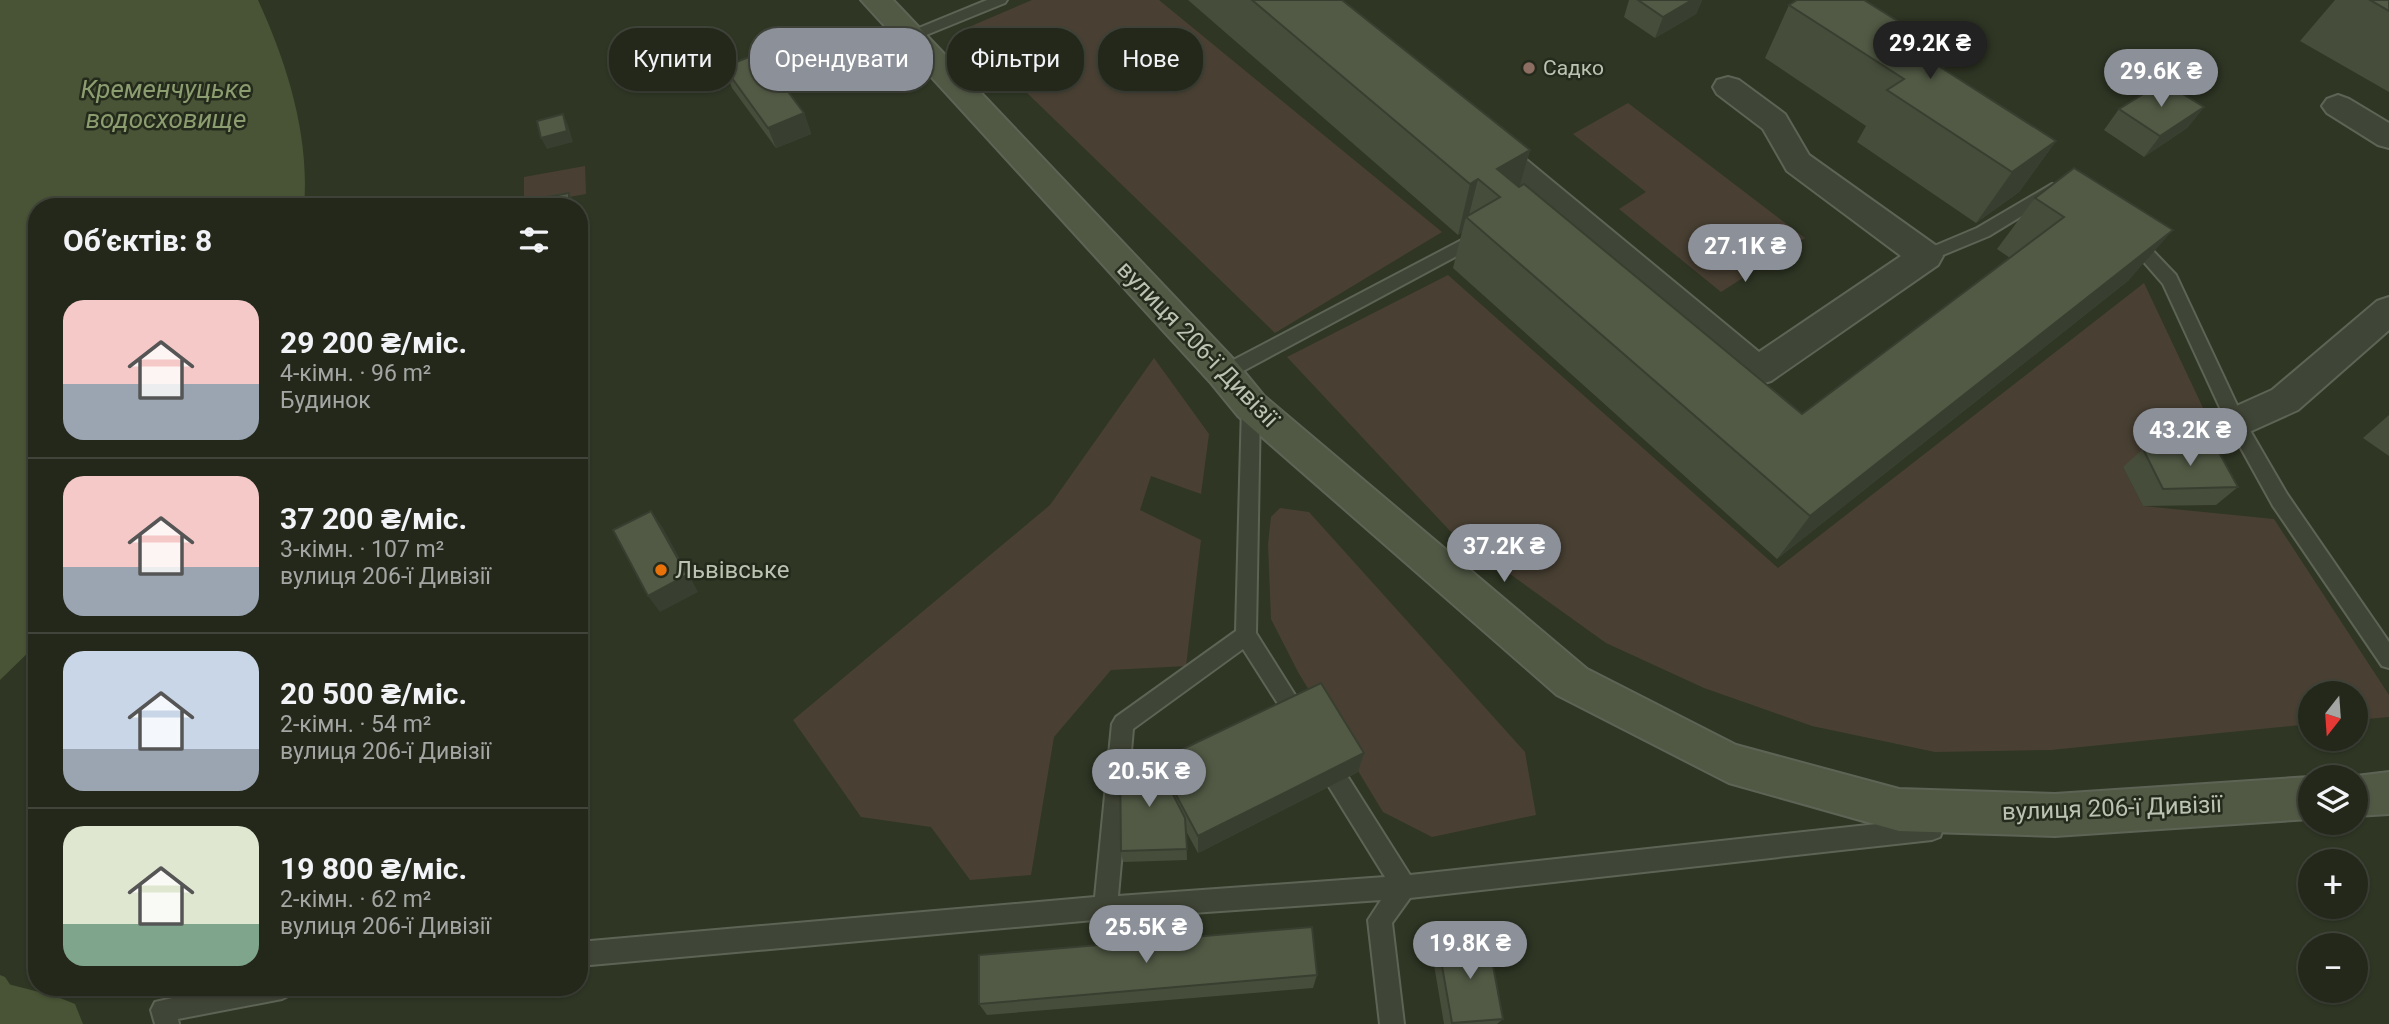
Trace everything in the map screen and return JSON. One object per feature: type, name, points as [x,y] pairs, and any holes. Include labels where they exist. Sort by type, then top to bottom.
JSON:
[{"type":"street","name":"вулиця 206-ї Дивізії","points":[[876,0],[901,28]]},
{"type":"street","name":"вулиця 206-ї Дивізії","points":[[933,63],[1224,373],[1251,406],[1572,682],[1729,764],[1899,810],[2055,815],[2298,799]]},
{"type":"street","points":[[1457,120],[1541,199],[1758,371],[1926,256],[1798,163],[1774,122],[1728,87]]},
{"type":"street","points":[[2338,106],[2389,136]]},
{"type":"street","points":[[2236,423],[2285,400],[2389,310]]},
{"type":"street","points":[[2368,794],[2389,793]]},
{"type":"lane","points":[[931,28],[1000,0]]},
{"type":"lane","points":[[1926,256],[1983,232],[2056,188],[2067,193]]},
{"type":"lane","points":[[2119,225],[2170,280],[2236,423],[2280,500],[2389,659]]},
{"type":"lane","points":[[1224,373],[1475,239]]},
{"type":"lane","points":[[1251,406],[1246,635],[1404,887]]},
{"type":"lane","points":[[1105,908],[1123,723],[1246,635]]},
{"type":"lane","points":[[588,953],[1105,908],[1404,887],[2055,815]]},
{"type":"lane","points":[[1392,1024],[1380,920],[1404,887]]},
{"type":"lane","points":[[167,1024],[163,1010],[235,996]]},
{"type":"shaded area","points":[[1032,0],[1159,0],[1193,28],[1098,28],[1098,91],[1203,91],[1203,36],[1442,232],[1275,333],[1025,91],[1084,91],[1084,28],[967,28]]},
{"type":"shaded area","points":[[1628,103],[1805,238],[1721,292],[1619,209],[1646,192],[1573,134]]},
{"type":"shaded area","points":[[585,166],[586,194],[563,198],[524,198],[524,177]]},
{"type":"shaded area","points":[[1448,275],[1778,568],[2144,283],[2214,431],[2182,434],[2123,467],[2143,506],[2274,519],[2389,695],[2389,717],[2368,719],[2368,681],[2298,681],[2298,725],[2051,750],[1935,752],[1812,726],[1704,688],[1606,643],[1450,531],[1287,357]]},
{"type":"shaded area","points":[[1154,358],[1209,434],[1201,494],[1151,476],[1140,510],[1201,540],[1186,666],[1111,670],[1054,737],[1031,875],[970,880],[931,827],[861,817],[793,720],[1050,505]]},
{"type":"shaded area","points":[[1280,508],[1309,512],[1525,752],[1536,815],[1432,837],[1383,812],[1298,672],[1271,619],[1268,544],[1271,517]]},
{"type":"water","name":"Кременчуцьке водосховище","points":[[0,0],[258,0],[287,74],[294,100],[303,153],[304,198],[28,198],[28,653],[0,680]]},
{"type":"water","points":[[0,975],[5,977],[15,992],[11,1012],[0,1019]]},
{"type":"building","points":[[1252,0],[1342,0],[1530,150],[1497,169],[1519,187],[1524,184],[1802,414],[2064,217],[2035,198],[2074,168],[2173,230],[1810,516],[1466,217],[1500,197],[1478,179],[1470,184]]},
{"type":"building","points":[[1638,0],[1692,0],[1663,17]]},
{"type":"building","points":[[1797,0],[1864,0],[1952,55],[1937,65],[2056,141],[2012,172],[1887,90],[1904,79],[1789,5]]},
{"type":"building","points":[[2370,0],[2389,0],[2389,11]]},
{"type":"building","points":[[750,57],[750,91],[788,91],[804,113],[768,128],[736,84],[736,62]]},
{"type":"building","points":[[2163,82],[2204,107],[2160,136],[2119,109]]},
{"type":"building","points":[[563,114],[567,131],[541,138],[537,121]]},
{"type":"building","points":[[569,193],[569,198],[542,198]]},
{"type":"building","points":[[2216,447],[2238,487],[2163,489],[2143,449]]},
{"type":"building","name":"Львівське","points":[[651,511],[687,575],[648,596],[613,530]]},
{"type":"building","points":[[1321,683],[1364,753],[1198,836],[1158,761]]},
{"type":"building","points":[[1164,759],[1158,761],[1159,767],[1185,818],[1187,849],[1121,851],[1120,760]]},
{"type":"building","points":[[1312,927],[1317,975],[979,1004],[979,955]]},
{"type":"building","points":[[1488,939],[1503,1019],[1452,1023],[1438,943]]},
{"type":"waterway","points":[[0,1010],[55,1024]]},
{"type":"place","name":"Садко","points":[[1529,68]]},
{"type":"place","name":"Львівське","points":[[661,570]]}]
